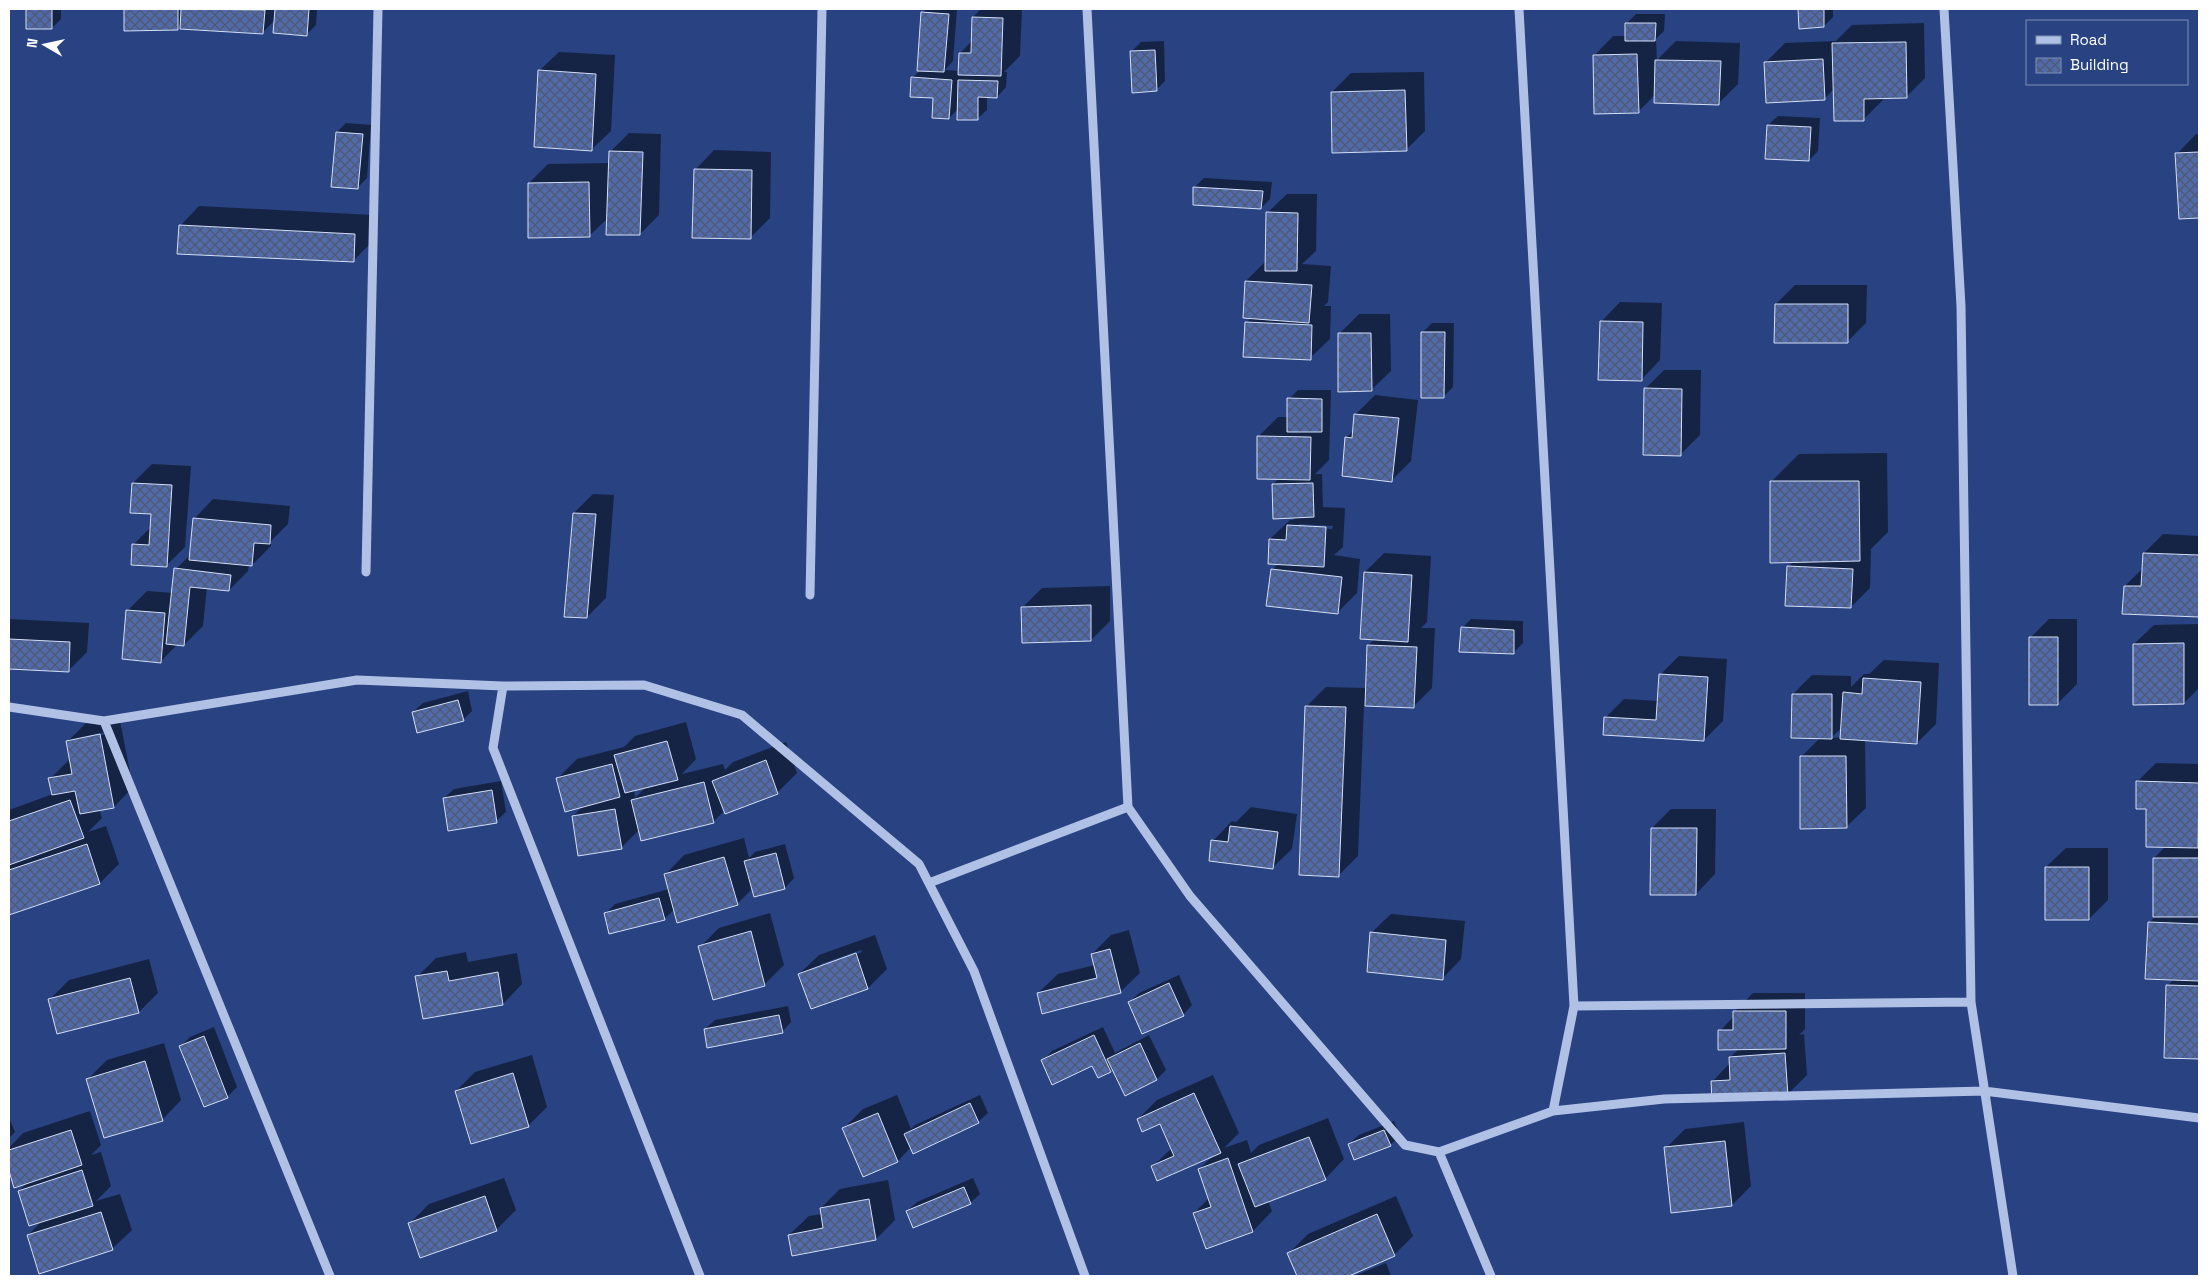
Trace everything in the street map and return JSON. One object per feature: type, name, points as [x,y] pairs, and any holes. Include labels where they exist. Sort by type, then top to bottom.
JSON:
[{"type":"street","points":[[366,572],[378,9]]},
{"type":"street","points":[[810,595],[822,9]]},
{"type":"street","points":[[1087,9],[1128,807],[1190,896],[1405,1146],[1440,1152],[1553,1111],[1664,1099],[1984,1091],[2199,1118]]},
{"type":"street","points":[[1518,9],[1574,1006],[1553,1111]]},
{"type":"street","points":[[1944,9],[1961,306],[1971,1002],[2013,1276]]},
{"type":"street","points":[[9,707],[104,720],[358,680],[503,686],[644,685],[742,715],[919,864],[974,971],[1085,1276]]},
{"type":"street","points":[[503,686],[493,748],[700,1276]]},
{"type":"street","points":[[104,720],[330,1276]]},
{"type":"street","points":[[929,883],[1128,807]]},
{"type":"street","points":[[1574,1006],[1971,1002]]},
{"type":"street","points":[[1440,1152],[1491,1276]]},
{"type":"building","points":[[26,9],[52,9],[52,29],[26,29]]},
{"type":"building","points":[[124,9],[178,9],[178,30],[124,31]]},
{"type":"building","points":[[181,9],[265,10],[263,34],[180,29]]},
{"type":"building","points":[[275,9],[309,9],[307,36],[273,33]]},
{"type":"building","points":[[1798,9],[1824,9],[1824,27],[1799,29]]},
{"type":"building","points":[[921,12],[949,14],[944,72],[917,71]]},
{"type":"building","points":[[972,17],[1003,18],[1001,76],[958,75],[959,53],[971,53]]},
{"type":"building","points":[[1625,23],[1656,23],[1655,41],[1625,41]]},
{"type":"building","points":[[1906,42],[1907,98],[1864,99],[1864,121],[1834,121],[1832,43]]},
{"type":"building","points":[[1155,50],[1157,91],[1132,93],[1130,51]]},
{"type":"building","points":[[1637,54],[1639,113],[1594,114],[1593,55]]},
{"type":"building","points":[[1823,59],[1825,100],[1766,103],[1764,62]]},
{"type":"building","points":[[1655,60],[1721,61],[1719,105],[1654,103]]},
{"type":"building","points":[[538,70],[596,74],[592,151],[534,147]]},
{"type":"building","points":[[911,77],[952,80],[949,119],[932,118],[933,98],[910,97]]},
{"type":"building","points":[[958,80],[998,81],[997,98],[978,97],[978,120],[957,120]]},
{"type":"building","points":[[1405,90],[1407,151],[1332,153],[1331,92]]},
{"type":"building","points":[[1767,125],[1811,127],[1809,161],[1765,159]]},
{"type":"building","points":[[336,132],[363,134],[358,189],[331,187]]},
{"type":"building","points":[[609,151],[643,152],[640,235],[606,235]]},
{"type":"building","points":[[2199,152],[2199,218],[2179,219],[2175,153]]},
{"type":"building","points":[[694,169],[752,170],[751,239],[692,238]]},
{"type":"building","points":[[589,182],[590,237],[528,238],[528,183]]},
{"type":"building","points":[[1193,187],[1263,191],[1261,209],[1193,205]]},
{"type":"building","points":[[1266,212],[1298,213],[1297,271],[1265,271]]},
{"type":"building","points":[[179,225],[355,234],[354,262],[177,254]]},
{"type":"building","points":[[1245,281],[1312,285],[1309,323],[1243,318]]},
{"type":"building","points":[[1775,304],[1848,304],[1848,343],[1774,343]]},
{"type":"building","points":[[1600,321],[1643,322],[1642,381],[1598,380]]},
{"type":"building","points":[[1245,322],[1312,325],[1311,360],[1243,357]]},
{"type":"building","points":[[1421,332],[1445,332],[1444,398],[1421,398]]},
{"type":"building","points":[[1338,333],[1371,333],[1372,391],[1338,392]]},
{"type":"building","points":[[1644,388],[1682,389],[1681,456],[1643,455]]},
{"type":"building","points":[[1287,398],[1322,399],[1322,432],[1287,432]]},
{"type":"building","points":[[1354,414],[1399,418],[1392,482],[1342,476],[1345,437],[1352,438]]},
{"type":"building","points":[[1257,436],[1311,437],[1310,480],[1257,479]]},
{"type":"building","points":[[1770,481],[1859,481],[1860,561],[1770,563]]},
{"type":"building","points":[[132,483],[172,485],[167,567],[131,565],[132,544],[149,545],[151,514],[130,513]]},
{"type":"building","points":[[1313,483],[1314,517],[1273,519],[1272,484]]},
{"type":"building","points":[[573,513],[596,514],[587,618],[564,617]]},
{"type":"building","points":[[193,518],[271,525],[270,544],[254,543],[252,566],[189,560]]},
{"type":"building","points":[[1287,525],[1326,527],[1324,567],[1268,564],[1269,539],[1286,540]]},
{"type":"building","points":[[2143,553],[2199,555],[2199,617],[2122,614],[2124,586],[2141,586]]},
{"type":"building","points":[[1787,566],[1853,569],[1851,608],[1785,606]]},
{"type":"building","points":[[174,568],[231,575],[229,591],[190,587],[184,646],[166,644]]},
{"type":"building","points":[[1271,569],[1342,577],[1338,614],[1266,606]]},
{"type":"building","points":[[1364,572],[1412,575],[1408,642],[1360,639]]},
{"type":"building","points":[[1091,605],[1091,641],[1022,643],[1021,607]]},
{"type":"building","points":[[126,610],[165,613],[161,663],[122,659]]},
{"type":"building","points":[[1461,627],[1514,630],[1514,654],[1459,652]]},
{"type":"building","points":[[2029,637],[2058,637],[2058,705],[2029,705]]},
{"type":"building","points":[[9,639],[70,642],[69,672],[9,669]]},
{"type":"building","points":[[2184,643],[2184,704],[2133,705],[2133,644]]},
{"type":"building","points":[[1367,645],[1417,647],[1414,708],[1365,706]]},
{"type":"building","points":[[1659,674],[1708,677],[1704,741],[1603,735],[1604,717],[1656,720]]},
{"type":"building","points":[[1863,678],[1921,682],[1917,744],[1840,739],[1843,692],[1862,694]]},
{"type":"building","points":[[1792,694],[1832,694],[1832,739],[1791,738]]},
{"type":"building","points":[[458,700],[464,721],[417,733],[412,712]]},
{"type":"building","points":[[1305,706],[1346,707],[1339,877],[1299,875]]},
{"type":"building","points":[[100,734],[114,808],[80,814],[75,791],[52,795],[48,778],[72,774],[66,741]]},
{"type":"building","points":[[667,741],[678,780],[625,793],[614,755]]},
{"type":"building","points":[[1800,756],[1846,756],[1847,828],[1800,829]]},
{"type":"building","points":[[766,760],[778,794],[725,814],[712,781]]},
{"type":"building","points":[[612,764],[620,797],[565,812],[556,778]]},
{"type":"building","points":[[2136,781],[2199,783],[2198,848],[2146,847],[2146,809],[2136,809]]},
{"type":"building","points":[[704,782],[714,823],[641,841],[631,800]]},
{"type":"building","points":[[492,790],[497,823],[448,831],[443,798]]},
{"type":"building","points":[[70,800],[84,838],[9,865],[9,821]]},
{"type":"building","points":[[615,809],[622,849],[578,856],[572,816]]},
{"type":"building","points":[[1230,826],[1278,832],[1273,869],[1209,861],[1211,840],[1228,842]]},
{"type":"building","points":[[1651,828],[1697,828],[1696,895],[1650,895]]},
{"type":"building","points":[[87,844],[100,884],[9,915],[9,870]]},
{"type":"building","points":[[776,853],[785,889],[754,897],[744,861]]},
{"type":"building","points":[[724,857],[738,905],[677,923],[664,874]]},
{"type":"building","points":[[2153,858],[2199,858],[2199,917],[2153,917]]},
{"type":"building","points":[[2045,867],[2089,867],[2089,920],[2045,920]]},
{"type":"building","points":[[659,898],[665,920],[609,934],[604,913]]},
{"type":"building","points":[[2148,922],[2199,924],[2199,981],[2145,979]]},
{"type":"building","points":[[751,931],[765,986],[713,1000],[698,946]]},
{"type":"building","points":[[1370,932],[1446,940],[1443,980],[1367,972]]},
{"type":"building","points":[[1110,949],[1121,993],[1042,1014],[1037,993],[1097,978],[1091,954]]},
{"type":"building","points":[[856,953],[868,989],[811,1009],[798,974]]},
{"type":"building","points":[[447,971],[449,981],[498,972],[503,1005],[423,1019],[415,976]]},
{"type":"building","points":[[130,978],[139,1013],[57,1034],[48,999]]},
{"type":"building","points":[[1169,983],[1184,1016],[1142,1034],[1128,1002]]},
{"type":"building","points":[[2166,985],[2199,986],[2199,1059],[2164,1058]]},
{"type":"building","points":[[1733,1011],[1786,1011],[1786,1049],[1718,1050],[1718,1030],[1733,1030]]},
{"type":"building","points":[[779,1015],[783,1033],[707,1048],[704,1029]]},
{"type":"building","points":[[1094,1035],[1111,1072],[1098,1078],[1092,1066],[1052,1085],[1041,1060]]},
{"type":"building","points":[[204,1036],[228,1098],[204,1107],[179,1046]]},
{"type":"building","points":[[1140,1043],[1157,1080],[1125,1096],[1107,1059]]},
{"type":"building","points":[[1785,1053],[1788,1096],[1712,1101],[1711,1081],[1730,1080],[1729,1057]]},
{"type":"building","points":[[145,1061],[163,1121],[104,1138],[86,1079]]},
{"type":"building","points":[[513,1073],[529,1127],[471,1144],[455,1091]]},
{"type":"building","points":[[1194,1093],[1221,1153],[1157,1181],[1151,1166],[1174,1156],[1160,1124],[1142,1132],[1137,1119]]},
{"type":"building","points":[[970,1103],[979,1123],[913,1154],[904,1134]]},
{"type":"building","points":[[878,1113],[898,1162],[863,1177],[842,1128]]},
{"type":"building","points":[[71,1130],[82,1165],[14,1188],[9,1171],[9,1150]]},
{"type":"building","points":[[1384,1130],[1391,1146],[1354,1160],[1348,1144]]},
{"type":"building","points":[[1309,1137],[1326,1180],[1255,1207],[1238,1164]]},
{"type":"building","points":[[1725,1141],[1732,1206],[1671,1213],[1664,1147]]},
{"type":"building","points":[[1228,1158],[1253,1232],[1206,1249],[1193,1213],[1211,1207],[1198,1169]]},
{"type":"building","points":[[82,1170],[93,1206],[29,1226],[18,1191]]},
{"type":"building","points":[[964,1187],[971,1204],[913,1228],[906,1211]]},
{"type":"building","points":[[485,1196],[497,1231],[420,1258],[408,1223]]},
{"type":"building","points":[[869,1199],[876,1240],[792,1256],[788,1235],[823,1228],[820,1208]]},
{"type":"building","points":[[101,1212],[113,1250],[39,1274],[27,1235]]},
{"type":"building","points":[[1377,1214],[1395,1256],[1349,1276],[1297,1276],[1287,1253]]}]
